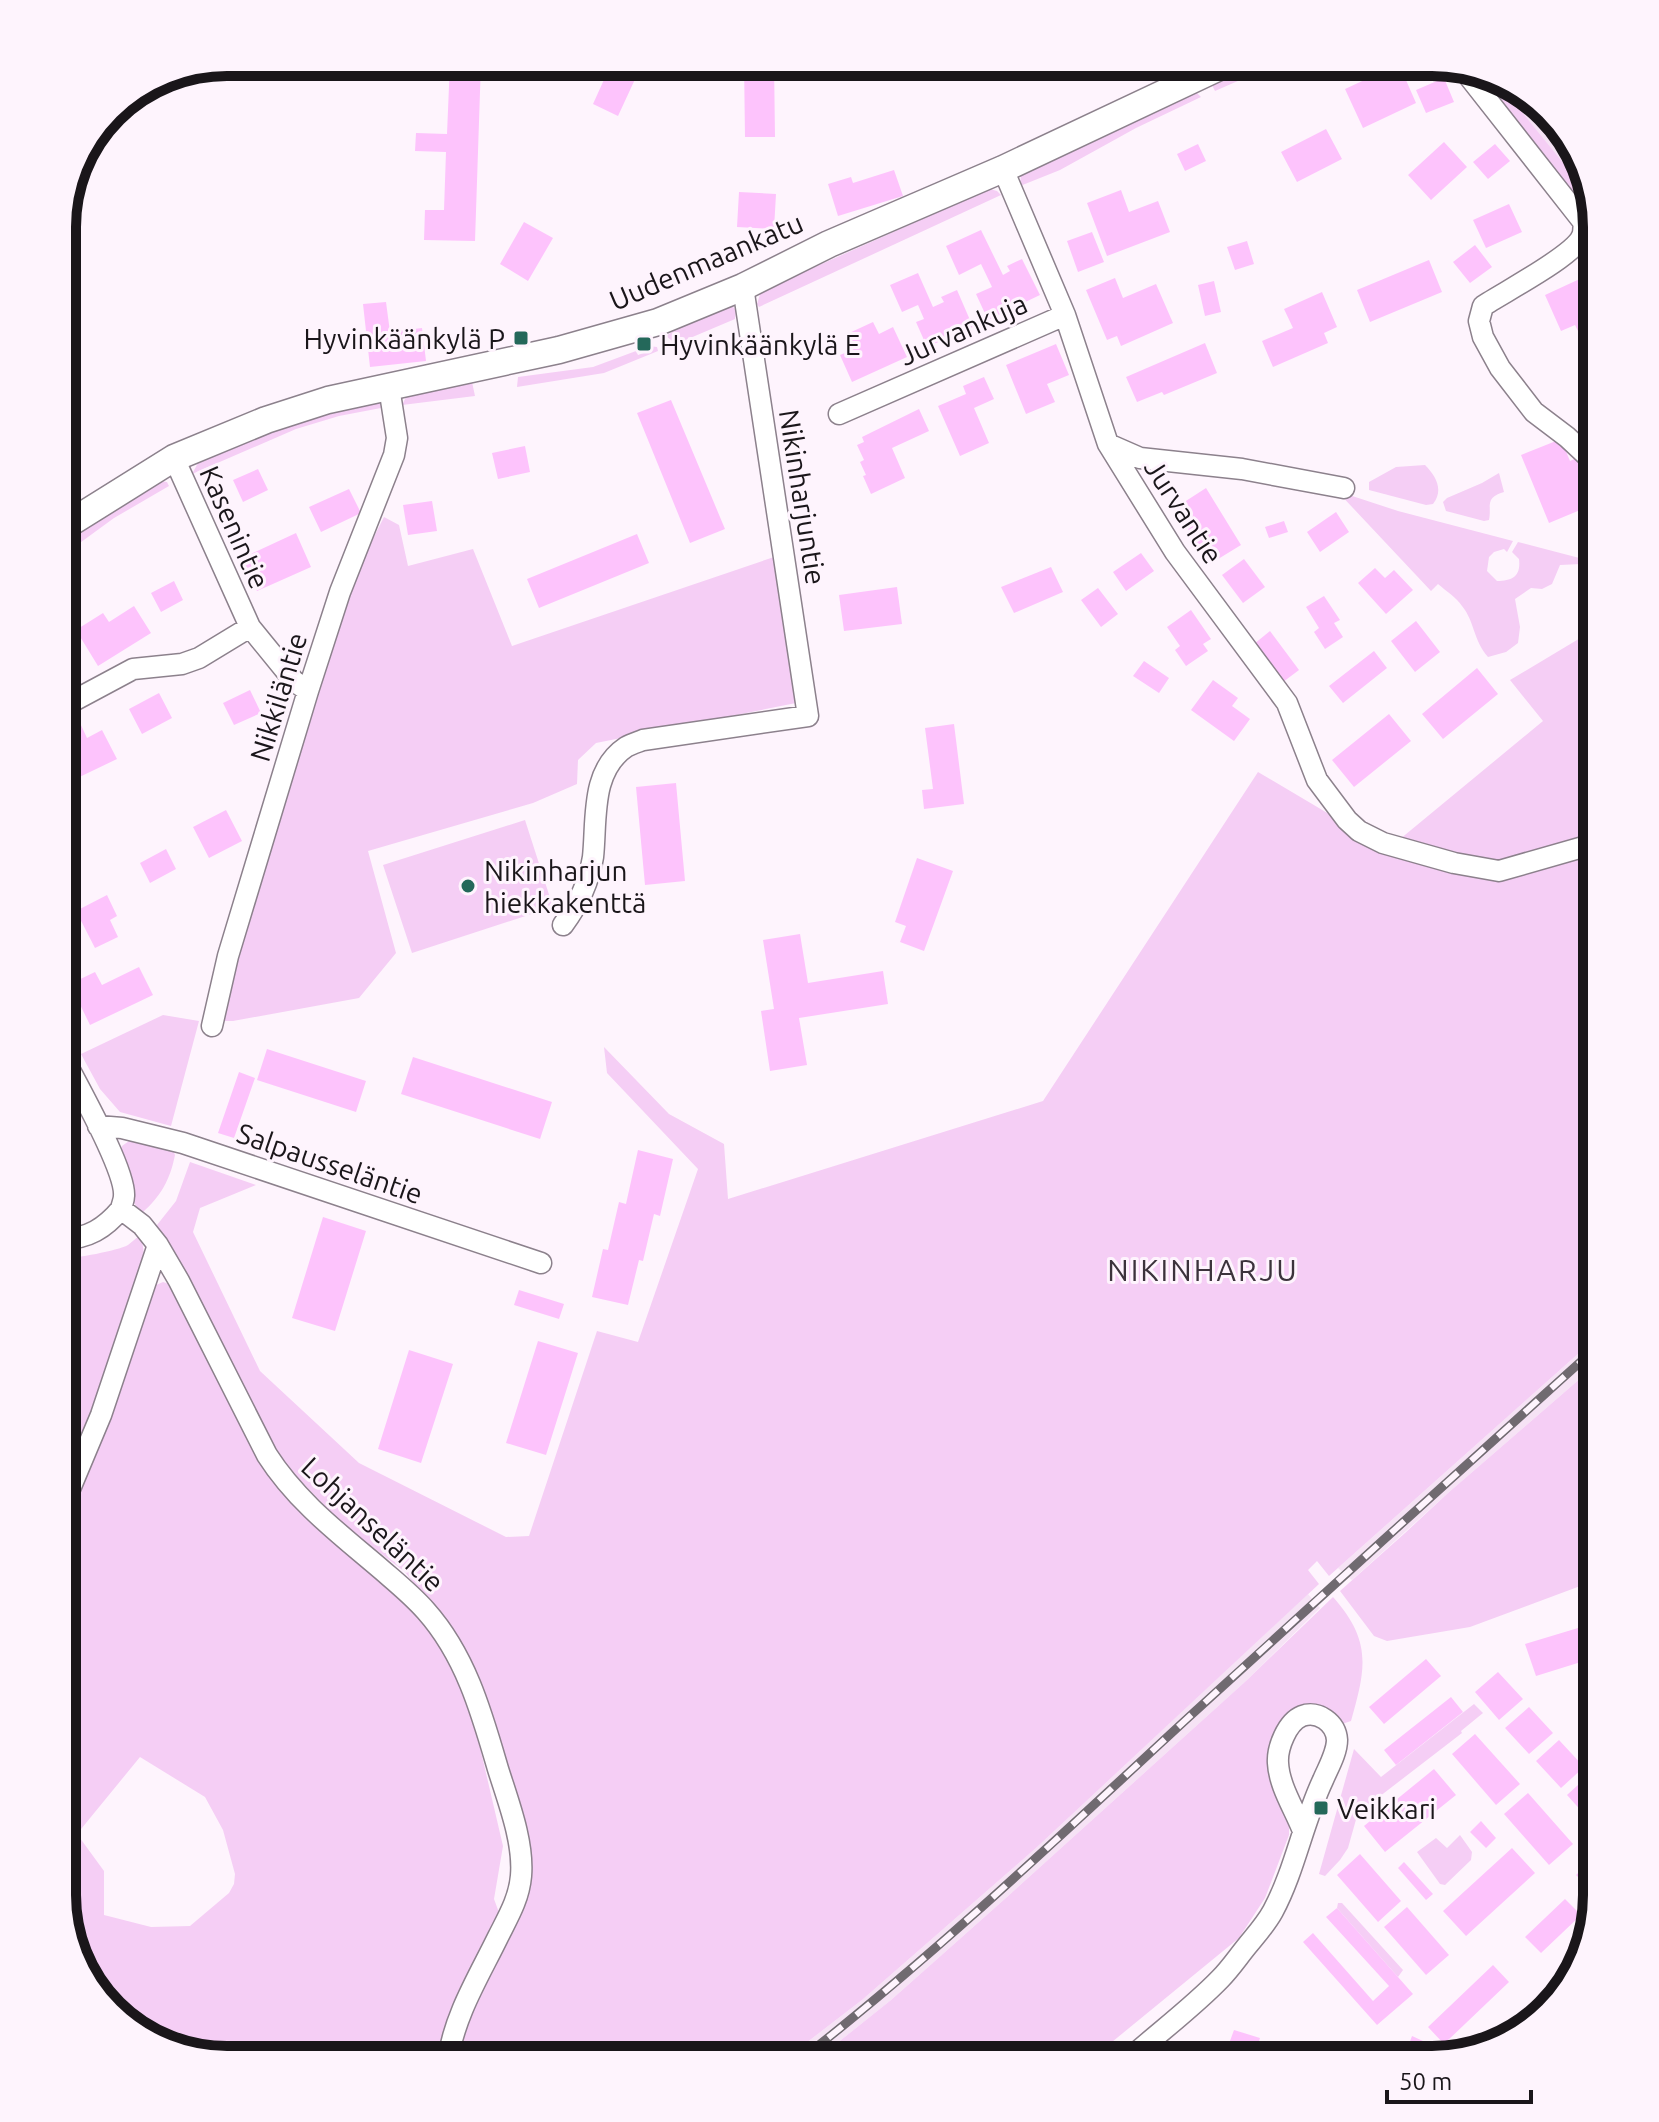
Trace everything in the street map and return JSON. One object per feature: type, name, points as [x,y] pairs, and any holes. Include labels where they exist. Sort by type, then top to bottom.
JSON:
[{"type":"main road","name":"Uudenmaankatu","points":[[76,519],[174,458],[266,420],[328,400],[559,350],[644,326],[743,287],[829,244],[1003,169],[1200,76]]},
{"type":"street","points":[[1473,82],[1583,221]]},
{"type":"street","name":"Jurvantie","points":[[1003,169],[1065,315],[1108,444],[1175,552],[1287,703],[1317,780],[1347,820],[1359,831],[1383,843],[1454,863],[1499,871],[1583,847]]},
{"type":"street","points":[[1583,234],[1565,255],[1483,306],[1479,321],[1483,337],[1500,368],[1534,412],[1583,452]]},
{"type":"street","name":"Nikinharjuntie","points":[[563,925],[579,903],[592,860],[596,801],[604,776],[612,760],[625,748],[643,740],[808,716],[743,287]]},
{"type":"street","name":"Jurvankuja","points":[[839,414],[1065,315]]},
{"type":"street","name":"Nikkiläntie","points":[[212,1026],[228,956],[308,691],[340,592],[394,455],[397,438],[389,387]]},
{"type":"street","points":[[1108,444],[1140,458],[1242,469],[1344,488]]},
{"type":"street","name":"Kasenintie","points":[[174,458],[250,627],[294,681],[308,691]]},
{"type":"street","points":[[76,700],[133,669],[182,664],[199,658],[250,627]]},
{"type":"street","points":[[76,1083],[122,1181],[124,1196],[121,1209],[109,1223],[95,1233],[76,1236]]},
{"type":"street","name":"Salpausseläntie","points":[[98,1126],[122,1128],[183,1143],[541,1263]]},
{"type":"street","name":"Lohjanseläntie","points":[[121,1209],[142,1225],[158,1245],[278,1473],[320,1518],[428,1612],[468,1676],[506,1796],[519,1847],[521,1875],[516,1902],[467,2000],[450,2046]]},
{"type":"street","points":[[76,1475],[101,1415],[158,1245]]},
{"type":"street","points":[[1144,2046],[1221,1979],[1261,1929],[1277,1901],[1303,1831],[1315,1795],[1335,1751],[1337,1739],[1331,1724],[1309,1714],[1295,1720],[1290,1727],[1283,1738],[1278,1760],[1283,1784],[1303,1831]]},
{"type":"shaded area","points":[[1226,76],[1249,76],[1215,91],[1211,83]]},
{"type":"shaded area","points":[[1487,86],[1509,97],[1573,175],[1582,208]]},
{"type":"shaded area","points":[[1496,90],[1524,107],[1546,127],[1572,169],[1580,195]]},
{"type":"shaded area","points":[[1196,92],[1201,97],[1060,170],[1020,186],[1021,174]]},
{"type":"shaded area","points":[[990,189],[1001,195],[759,307],[757,304],[761,291]]},
{"type":"shaded area","points":[[728,307],[736,310],[735,319],[676,344],[666,336],[684,324]]},
{"type":"shaded area","points":[[648,346],[657,347],[658,351],[604,373],[517,387],[518,377],[593,367],[636,351],[638,355],[649,351]]},
{"type":"shaded area","points":[[472,382],[475,396],[402,405],[407,395]]},
{"type":"shaded area","points":[[375,401],[380,403],[381,408],[296,429],[192,474],[198,463],[247,442],[310,419]]},
{"type":"shaded area","points":[[1425,465],[1437,483],[1438,494],[1433,504],[1426,505],[1369,490],[1369,482],[1396,467]]},
{"type":"shaded area","points":[[1499,473],[1504,492],[1491,500],[1489,520],[1446,511],[1443,502],[1447,498]]},
{"type":"shaded area","points":[[160,481],[167,482],[169,486],[114,518],[76,546],[76,533]]},
{"type":"shaded area","points":[[1337,491],[1398,511],[1513,541],[1507,552],[1504,549],[1489,557],[1487,571],[1497,581],[1512,579],[1517,573],[1519,559],[1512,552],[1518,542],[1583,559],[1581,564],[1560,565],[1552,584],[1542,589],[1531,588],[1515,599],[1520,627],[1518,643],[1506,652],[1488,657],[1457,600],[1438,584],[1431,591]]},
{"type":"shaded area","points":[[384,517],[399,525],[408,566],[473,549],[512,646],[777,556],[796,703],[596,743],[578,760],[577,784],[533,803],[368,851],[396,953],[359,998],[219,1021],[345,594]]},
{"type":"shaded area","points":[[1583,636],[1583,1349],[1329,1576],[1317,1561],[1308,1570],[1319,1584],[1036,1848],[862,2000],[802,2046],[461,2046],[530,1858],[454,1633],[405,1572],[341,1523],[281,1460],[157,1225],[176,1201],[190,1162],[256,1185],[200,1208],[193,1232],[260,1371],[359,1463],[506,1537],[529,1536],[597,1331],[638,1342],[698,1169],[607,1073],[604,1047],[669,1114],[724,1144],[728,1199],[1043,1101],[1258,772],[1388,849],[1543,721],[1510,680]]},
{"type":"shaded area","name":"Nikinharjun hiekkakenttä","points":[[525,820],[553,907],[412,953],[383,865]]},
{"type":"shaded area","points":[[163,1015],[199,1021],[171,1126],[120,1112],[100,1089],[81,1054]]},
{"type":"shaded area","points":[[144,1139],[173,1150],[175,1155],[164,1187],[142,1213],[134,1203],[135,1192],[121,1152],[122,1146],[129,1141]]},
{"type":"shaded area","points":[[139,1236],[144,1255],[143,1268],[76,1454],[76,1257],[128,1245]]},
{"type":"shaded area","points":[[163,1282],[172,1285],[250,1441],[424,1620],[445,1648],[468,1696],[503,1846],[494,1899],[501,1918],[446,2046],[227,2046],[188,2041],[151,2026],[120,2002],[101,1979],[87,1953],[77,1915],[76,1895],[76,1498],[156,1285]],"holes":[[[140,1757],[205,1797],[223,1830],[235,1874],[234,1884],[229,1893],[190,1926],[151,1927],[104,1915],[104,1871],[77,1834]]]},
{"type":"shaded area","points":[[1583,1349],[1583,1376],[1352,1580],[1338,1568]]},
{"type":"shaded area","points":[[1583,1376],[1583,1585],[1470,1627],[1387,1641],[1374,1636],[1340,1591]]},
{"type":"shaded area","points":[[1308,1594],[1320,1608],[1247,1680],[1007,1897],[891,2000],[834,2046],[802,2046],[862,2000],[1036,1848]]},
{"type":"shaded area","points":[[1333,1597],[1346,1613],[1360,1642],[1362,1656],[1360,1685],[1351,1721],[1342,1724],[1335,1714],[1317,1705],[1293,1709],[1285,1718],[1269,1751],[1268,1768],[1289,1823],[1289,1835],[1265,1898],[1239,1938],[1107,2046],[834,2046],[891,2000],[1247,1680]]},
{"type":"shaded area","points":[[1474,1704],[1483,1713],[1357,1816],[1348,1848],[1325,1876],[1319,1874],[1354,1749],[1381,1777]]},
{"type":"shaded area","points":[[1460,1835],[1472,1852],[1471,1860],[1445,1885],[1440,1884],[1417,1852],[1436,1838],[1447,1848]]},
{"type":"shaded area","points":[[1338,1903],[1342,1903],[1403,1970],[1398,1977],[1337,1908]]},
{"type":"building","points":[[449,76],[481,76],[475,241],[424,240],[425,210],[444,210],[446,152],[415,151],[416,133],[447,134]]},
{"type":"building","points":[[606,76],[637,76],[618,116],[593,104]]},
{"type":"building","points":[[744,76],[774,76],[775,137],[745,137]]},
{"type":"building","points":[[1373,76],[1404,76],[1416,103],[1363,128],[1345,89]]},
{"type":"building","points":[[1444,78],[1454,102],[1426,113],[1416,90]]},
{"type":"building","points":[[1326,129],[1342,159],[1297,182],[1281,152]]},
{"type":"building","points":[[1444,142],[1467,167],[1431,200],[1408,175]]},
{"type":"building","points":[[1198,144],[1206,161],[1185,171],[1177,154]]},
{"type":"building","points":[[1495,144],[1510,161],[1488,179],[1473,162]]},
{"type":"building","points":[[894,170],[903,196],[838,216],[828,184],[851,177],[853,183]]},
{"type":"building","points":[[1121,190],[1129,212],[1158,201],[1170,232],[1107,256],[1087,203]]},
{"type":"building","points":[[739,192],[776,194],[774,229],[737,227]]},
{"type":"building","points":[[1509,204],[1522,232],[1486,248],[1473,220]]},
{"type":"building","points":[[524,222],[553,238],[528,281],[500,264]]},
{"type":"building","points":[[981,230],[1003,275],[1010,271],[1007,266],[1022,259],[1040,295],[988,320],[976,294],[992,287],[981,264],[959,275],[946,246]]},
{"type":"building","points":[[1092,232],[1104,262],[1078,272],[1067,241]]},
{"type":"building","points":[[1247,241],[1254,264],[1235,270],[1227,247]]},
{"type":"building","points":[[1475,245],[1492,267],[1470,283],[1453,262]]},
{"type":"building","points":[[1429,260],[1442,292],[1370,322],[1357,290]]},
{"type":"building","points":[[918,273],[933,307],[944,302],[941,297],[957,290],[973,327],[927,347],[916,322],[924,319],[918,305],[902,312],[890,285]]},
{"type":"building","points":[[1583,277],[1583,334],[1580,335],[1575,325],[1561,331],[1545,295]]},
{"type":"building","points":[[1115,278],[1123,298],[1156,284],[1173,323],[1121,346],[1117,336],[1107,340],[1086,290]]},
{"type":"building","points":[[1214,281],[1221,312],[1205,316],[1198,285]]},
{"type":"building","points":[[1322,292],[1337,327],[1324,333],[1328,343],[1273,367],[1262,341],[1293,328],[1284,309]]},
{"type":"building","points":[[386,302],[390,332],[422,328],[426,361],[370,367],[363,304]]},
{"type":"building","points":[[873,322],[879,334],[893,327],[907,357],[852,382],[840,355],[854,349],[847,334]]},
{"type":"building","points":[[1205,343],[1217,373],[1164,395],[1162,392],[1137,402],[1126,377]]},
{"type":"building","points":[[1056,344],[1069,375],[1047,384],[1055,402],[1026,414],[1006,365]]},
{"type":"building","points":[[984,377],[994,399],[974,408],[989,443],[960,456],[938,406],[966,394],[963,386]]},
{"type":"building","points":[[671,400],[725,529],[690,543],[637,413]]},
{"type":"building","points":[[919,409],[929,431],[892,448],[905,478],[871,494],[863,476],[866,475],[860,462],[864,460],[857,445],[864,442],[862,437]]},
{"type":"building","points":[[1561,439],[1570,461],[1581,456],[1583,509],[1549,523],[1521,455]]},
{"type":"building","points":[[525,446],[530,472],[498,479],[492,453]]},
{"type":"building","points":[[258,469],[268,490],[243,502],[233,480]]},
{"type":"building","points":[[1206,488],[1241,545],[1210,564],[1175,508]]},
{"type":"building","points":[[349,489],[361,513],[321,532],[309,507]]},
{"type":"building","points":[[432,501],[437,531],[408,535],[403,505]]},
{"type":"building","points":[[1336,512],[1349,532],[1320,552],[1307,532]]},
{"type":"building","points":[[1284,521],[1288,532],[1269,538],[1265,527]]},
{"type":"building","points":[[296,533],[311,567],[257,591],[242,558]]},
{"type":"building","points":[[637,534],[649,563],[539,608],[527,579]]},
{"type":"building","points":[[1141,553],[1154,571],[1126,591],[1113,572]]},
{"type":"building","points":[[1244,559],[1265,587],[1243,603],[1222,575]]},
{"type":"building","points":[[1051,567],[1063,592],[1014,613],[1001,587]]},
{"type":"building","points":[[1375,568],[1385,578],[1394,570],[1413,590],[1386,614],[1358,583]]},
{"type":"building","points":[[174,581],[183,600],[161,612],[151,593]]},
{"type":"building","points":[[897,587],[902,624],[844,631],[839,595]]},
{"type":"building","points":[[1098,588],[1118,614],[1101,627],[1081,600]]},
{"type":"building","points":[[1324,596],[1340,620],[1334,623],[1343,637],[1325,649],[1314,632],[1319,628],[1306,607]]},
{"type":"building","points":[[134,606],[151,633],[98,666],[76,630],[103,613],[109,622]]},
{"type":"building","points":[[1191,610],[1211,639],[1203,644],[1208,651],[1186,666],[1175,650],[1180,646],[1167,627]]},
{"type":"building","points":[[1416,621],[1440,652],[1415,672],[1391,641]]},
{"type":"building","points":[[1270,631],[1299,670],[1283,682],[1254,644]]},
{"type":"building","points":[[1374,651],[1387,668],[1343,703],[1329,686]]},
{"type":"building","points":[[1144,661],[1169,678],[1159,693],[1133,676]]},
{"type":"building","points":[[1477,668],[1498,694],[1443,739],[1422,714]]},
{"type":"building","points":[[1213,680],[1238,698],[1232,706],[1250,719],[1234,741],[1191,710]]},
{"type":"building","points":[[250,690],[261,713],[234,725],[223,703]]},
{"type":"building","points":[[159,693],[172,718],[142,734],[129,709]]},
{"type":"building","points":[[1389,714],[1411,741],[1354,787],[1332,760]]},
{"type":"building","points":[[80,723],[87,738],[102,730],[117,759],[76,779],[76,725]]},
{"type":"building","points":[[954,724],[964,804],[924,809],[922,790],[933,789],[925,728]]},
{"type":"building","points":[[676,783],[685,881],[645,885],[636,787]]},
{"type":"building","points":[[226,810],[242,841],[209,858],[193,827]]},
{"type":"building","points":[[166,849],[176,869],[150,883],[140,863]]},
{"type":"building","points":[[917,858],[953,871],[924,951],[900,942],[906,926],[895,922]]},
{"type":"building","points":[[107,895],[117,916],[110,920],[118,937],[95,948],[76,911]]},
{"type":"building","points":[[800,934],[808,983],[883,971],[888,1004],[799,1018],[807,1065],[770,1071],[761,1011],[774,1009],[763,940]]},
{"type":"building","points":[[139,967],[153,995],[90,1025],[76,996],[76,981],[95,972],[102,985]]},
{"type":"building","points":[[267,1049],[366,1081],[356,1112],[257,1080]]},
{"type":"building","points":[[413,1057],[552,1102],[540,1139],[401,1094]]},
{"type":"building","points":[[239,1072],[255,1078],[234,1138],[218,1133]]},
{"type":"building","points":[[638,1150],[673,1159],[660,1216],[654,1214],[628,1305],[592,1297],[603,1249],[608,1250],[619,1202],[626,1204]]},
{"type":"building","points":[[323,1217],[366,1231],[335,1331],[292,1318]]},
{"type":"building","points":[[519,1290],[564,1304],[559,1319],[514,1305]]},
{"type":"building","points":[[538,1341],[578,1353],[546,1455],[506,1443]]},
{"type":"building","points":[[409,1350],[453,1364],[421,1463],[378,1449]]},
{"type":"building","points":[[1583,1627],[1583,1661],[1536,1676],[1525,1644]]},
{"type":"building","points":[[1426,1659],[1441,1676],[1384,1724],[1369,1707]]},
{"type":"building","points":[[1498,1672],[1523,1699],[1499,1720],[1475,1692]]},
{"type":"building","points":[[1451,1697],[1463,1712],[1396,1765],[1384,1750]]},
{"type":"building","points":[[1529,1707],[1553,1733],[1529,1754],[1505,1728]]},
{"type":"building","points":[[1475,1734],[1520,1784],[1496,1805],[1452,1754]]},
{"type":"building","points":[[1559,1740],[1583,1768],[1561,1788],[1536,1761]]},
{"type":"building","points":[[1434,1769],[1456,1795],[1385,1852],[1364,1826]]},
{"type":"building","points":[[1583,1780],[1583,1813],[1567,1795]]},
{"type":"building","points":[[1528,1793],[1573,1844],[1549,1865],[1504,1814]]},
{"type":"building","points":[[1481,1821],[1496,1838],[1486,1848],[1470,1832]]},
{"type":"building","points":[[1512,1848],[1535,1873],[1466,1936],[1443,1911]]},
{"type":"building","points":[[1360,1854],[1401,1901],[1378,1922],[1337,1875]]},
{"type":"building","points":[[1404,1862],[1433,1894],[1426,1900],[1398,1868]]},
{"type":"building","points":[[1583,1868],[1583,1882],[1576,1875]]},
{"type":"building","points":[[1565,1899],[1581,1915],[1541,1953],[1525,1937]]},
{"type":"building","points":[[1407,1907],[1449,1955],[1426,1975],[1384,1927]]},
{"type":"building","points":[[1337,1908],[1413,1994],[1377,2025],[1303,1942],[1313,1933],[1373,2001],[1389,1986],[1326,1917]]},
{"type":"building","points":[[1493,1965],[1509,1982],[1444,2044],[1428,2027]]},
{"type":"building","points":[[1234,2030],[1260,2038],[1257,2046],[1228,2046]]},
{"type":"building","points":[[1412,2036],[1423,2041],[1421,2046],[1408,2046]]},
{"type":"railway","points":[[817,2046],[901,1978],[998,1892],[1583,1360]]},
{"type":"place","name":"Hyvinkäänkylä P","points":[[521,338]]},
{"type":"place","name":"Hyvinkäänkylä E","points":[[644,344]]},
{"type":"place","name":"Nikinharjun hiekkakenttä","points":[[468,886]]},
{"type":"place","name":"Veikkari","points":[[1321,1808]]},
{"type":"district","name":"NIKINHARJU","points":[[1203,1270]]}]
